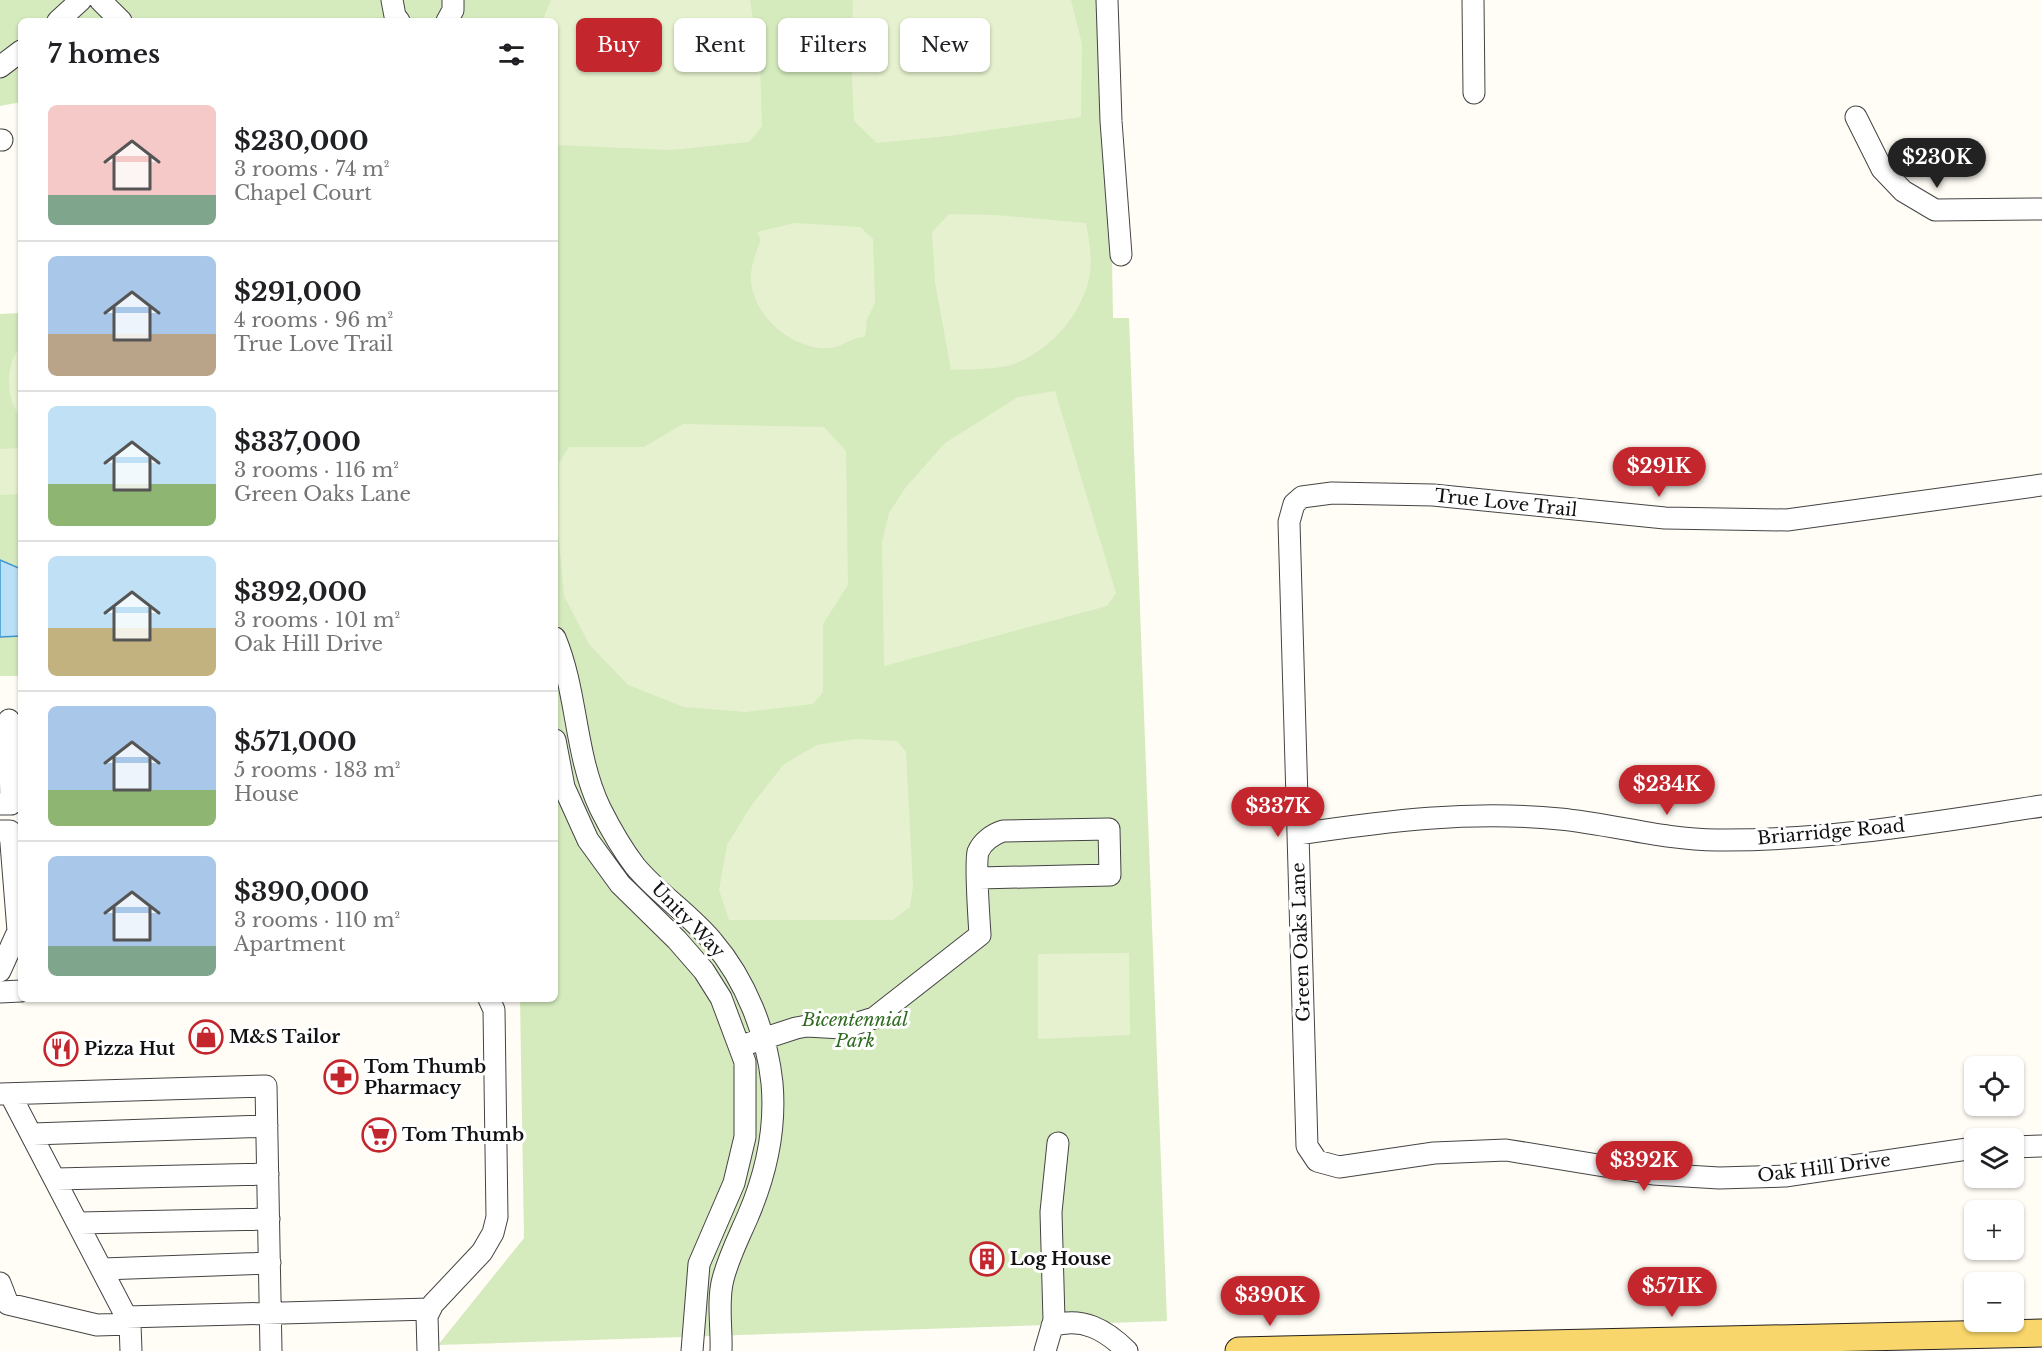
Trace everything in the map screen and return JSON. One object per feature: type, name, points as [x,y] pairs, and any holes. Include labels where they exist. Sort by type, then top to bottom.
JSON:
[{"type":"main road","points":[[1239,1351],[1681,1346],[2042,1333]]},
{"type":"street","points":[[61,18],[81,0]]},
{"type":"street","points":[[100,0],[118,18]]},
{"type":"street","points":[[392,0],[397,18]]},
{"type":"street","points":[[449,18],[453,10],[453,0]]},
{"type":"street","points":[[1107,0],[1111,121],[1121,255]]},
{"type":"street","points":[[1473,0],[1474,93]]},
{"type":"street","points":[[0,67],[18,53]]},
{"type":"street","points":[[1856,117],[1882,169],[1903,191],[1935,210],[2042,209]]},
{"type":"street","name":"True Love Trail","points":[[1294,504],[1302,497],[1332,493],[1433,495],[1665,518],[1787,520],[2042,485]]},
{"type":"street","name":"Green Oaks Lane","points":[[1294,504],[1289,522],[1307,1146],[1317,1161]]},
{"type":"street","name":"Unity Way","points":[[558,647],[569,679],[581,753],[600,808],[635,866],[698,925],[730,964],[744,990],[764,1041],[772,1084],[771,1137],[757,1193],[735,1242],[722,1282],[721,1351]]},
{"type":"street","points":[[0,804],[11,804],[9,720]]},
{"type":"street","name":"Unity Way","points":[[558,756],[564,787],[588,840],[620,884],[677,940],[704,971],[721,998],[741,1045],[746,1080],[746,1137],[734,1182],[699,1264],[695,1286],[692,1351]]},
{"type":"street","name":"Briarridge Road","points":[[1298,834],[1381,822],[1479,814],[1561,819],[1677,837],[1715,840],[1803,839],[2042,806]]},
{"type":"street","points":[[741,1045],[764,1041],[807,1026],[842,1028],[858,1025],[893,1004],[980,935],[978,852],[992,834],[1003,831],[1108,829],[1110,874],[979,878]]},
{"type":"street","points":[[0,831],[10,831],[18,931],[0,971]]},
{"type":"street","points":[[0,992],[18,991]]},
{"type":"street","points":[[428,1351],[427,1316],[430,1310],[483,1252],[493,1233],[497,1217],[494,1010],[490,1002]]},
{"type":"street","points":[[5,1094],[266,1086],[271,1351]]},
{"type":"street","points":[[5,1094],[33,1134],[103,1269],[128,1320],[131,1351]]},
{"type":"street","points":[[33,1134],[267,1126]]},
{"type":"street","points":[[1045,1351],[1052,1326],[1051,1212],[1058,1143]]},
{"type":"street","points":[[2024,1147],[2042,1146]]},
{"type":"street","name":"Oak Hill Drive","points":[[1317,1161],[1339,1167],[1434,1153],[1506,1150],[1653,1174],[1719,1178],[1785,1176],[1964,1149]]},
{"type":"street","points":[[56,1179],[268,1174]]},
{"type":"street","points":[[79,1223],[269,1219]]},
{"type":"street","points":[[103,1269],[270,1263]]},
{"type":"street","points":[[0,1283],[8,1304],[97,1325],[128,1320],[270,1313],[430,1310]]},
{"type":"street","points":[[1052,1326],[1066,1322],[1096,1326],[1127,1351]]},
{"type":"green space","name":"Bicentennial Park","points":[[0,0],[1100,0],[1110,143],[1113,318],[1129,318],[1167,1321],[438,1345],[524,1238],[520,1002],[558,1002],[558,18],[18,18],[18,103],[0,106]]},
{"type":"green space","points":[[551,0],[750,0],[753,18],[674,18],[674,72],[760,72],[762,126],[749,142],[671,150],[558,145],[558,18],[543,18]]},
{"type":"green space","points":[[853,0],[1071,0],[1082,44],[1081,117],[948,136],[877,143],[854,121],[852,72],[888,72],[888,18],[852,18]]},
{"type":"green space","points":[[949,214],[995,215],[1086,223],[1091,268],[1086,289],[1072,317],[1062,330],[1039,351],[1011,365],[997,368],[951,370],[935,282],[932,232]]},
{"type":"green space","points":[[795,223],[860,227],[873,239],[875,303],[867,319],[865,337],[830,348],[802,344],[778,329],[759,307],[751,281],[752,265],[761,240],[757,232]]},
{"type":"green space","points":[[18,313],[18,676],[0,676],[0,314]]},
{"type":"green space","points":[[18,351],[18,412],[12,402],[9,382],[12,361]]},
{"type":"green space","points":[[1055,391],[1116,593],[1107,606],[884,666],[882,542],[889,513],[906,487],[945,443],[1018,397]]},
{"type":"green space","points":[[683,424],[824,427],[846,451],[848,585],[823,624],[823,692],[813,704],[746,712],[684,707],[628,685],[589,644],[564,596],[558,532],[559,463],[569,447],[644,447]]},
{"type":"green space","points":[[18,448],[18,494],[0,495],[0,449]]},
{"type":"green space","points":[[856,739],[897,741],[906,752],[913,886],[910,907],[893,920],[729,920],[719,890],[727,845],[751,806],[784,764],[817,745]]},
{"type":"green space","points":[[1129,953],[1130,1035],[1038,1039],[1038,954]]},
{"type":"water","points":[[0,560],[18,568],[18,636],[0,637]]},
{"type":"place","name":"M&S Tailor","points":[[206,1037]]},
{"type":"place","name":"Pizza Hut","points":[[61,1049]]},
{"type":"place","name":"Tom Thumb Pharmacy","points":[[341,1077]]},
{"type":"place","name":"Tom Thumb","points":[[379,1135]]},
{"type":"place","name":"Log House","points":[[987,1259]]}]
